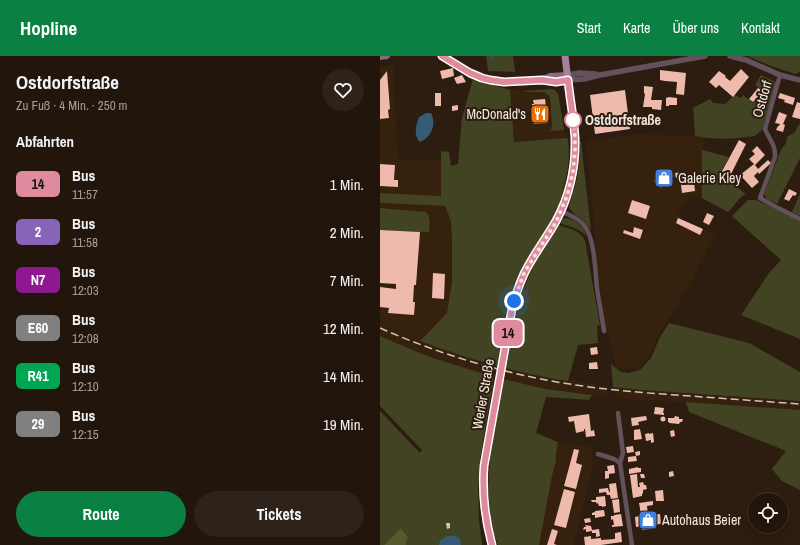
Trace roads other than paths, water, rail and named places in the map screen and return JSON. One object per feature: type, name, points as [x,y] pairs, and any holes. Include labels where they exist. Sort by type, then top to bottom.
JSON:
[{"type":"main road","points":[[380,57],[387,56]]},
{"type":"main road","points":[[442,56],[470,73],[486,79],[504,82],[542,80],[556,82],[567,78]]},
{"type":"main road","name":"Werler Straße","points":[[492,545],[485,515],[483,476],[512,309],[524,273],[561,212],[573,172],[575,138],[565,56]]},
{"type":"street","points":[[567,78],[584,79],[705,56]]},
{"type":"street","points":[[730,56],[746,60],[780,75],[800,80]]},
{"type":"street","name":"Ostdorf","points":[[780,75],[765,129],[774,144],[776,150],[775,157],[760,198],[800,219]]},
{"type":"street","points":[[561,212],[578,219],[584,224],[588,232],[592,247],[604,331]]},
{"type":"street","points":[[618,413],[623,453],[620,463],[632,545]]},
{"type":"street","points":[[598,454],[614,458],[620,463]]},
{"type":"water","points":[[426,113],[431,113],[433,117],[433,126],[430,134],[420,142],[416,136],[416,127],[419,117]]},
{"type":"water","points":[[448,536],[455,536],[460,539],[461,545],[439,545],[442,539]]},
{"type":"railway","points":[[380,328],[459,358],[520,375],[558,382],[625,391],[800,404]]},
{"type":"place","name":"McDonald's","points":[[540,114]]},
{"type":"place","name":"Ostdorfstraße","points":[[573,120]]},
{"type":"place","name":"Galerie Kley","points":[[664,178]]},
{"type":"place","name":"Autohaus Beier","points":[[648,520]]}]
